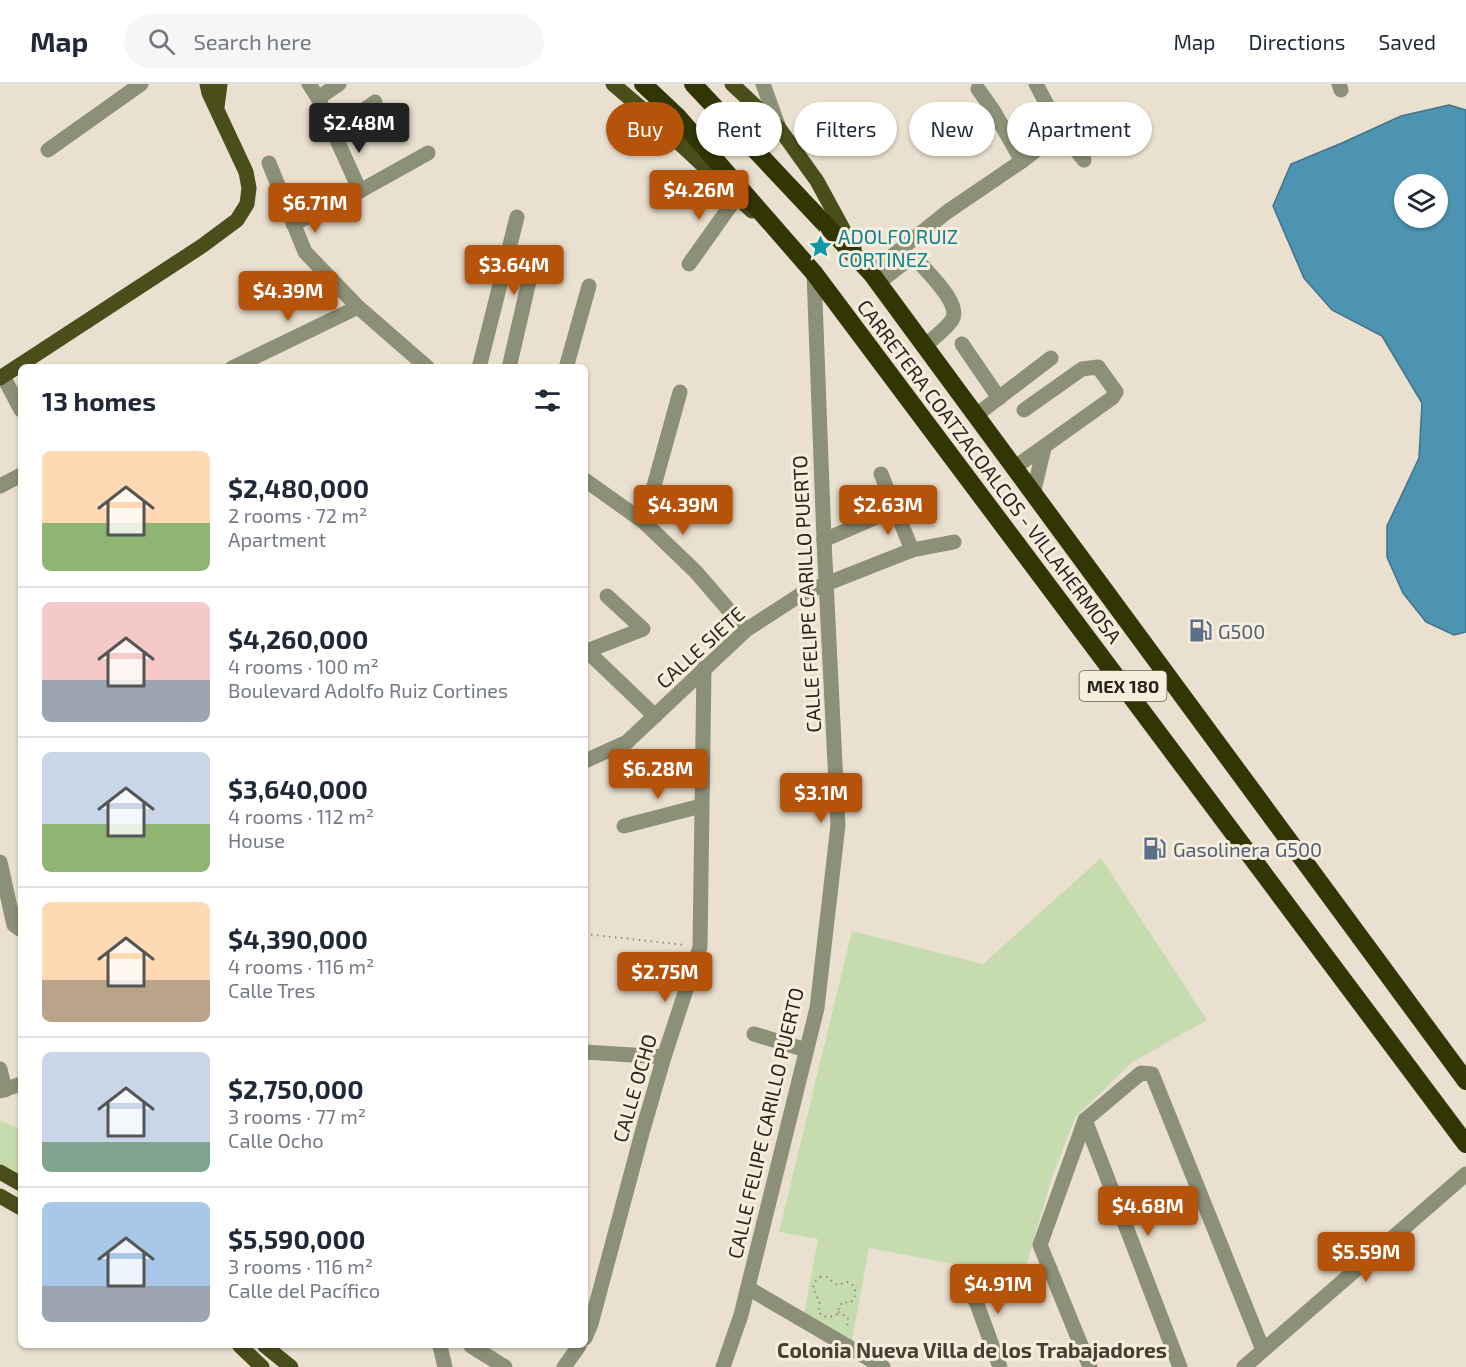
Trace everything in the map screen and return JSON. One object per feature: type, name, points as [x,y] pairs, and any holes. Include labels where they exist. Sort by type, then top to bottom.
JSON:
[{"type":"highway","name":"CARRETERA COATZACOALCOS - VILLAHERMOSA","points":[[643,84],[677,116],[814,273],[1466,1144]]},
{"type":"highway","name":"CARRETERA COATZACOALCOS - VILLAHERMOSA","points":[[693,84],[870,272],[1466,1081]]},
{"type":"main road","points":[[22,364],[202,246],[237,220],[247,204],[249,188],[246,172],[208,93],[207,84]]},
{"type":"main road","points":[[216,107],[220,84]]},
{"type":"main road","points":[[613,84],[776,232]]},
{"type":"main road","points":[[732,84],[751,102]]},
{"type":"main road","points":[[782,132],[817,182],[870,272]]},
{"type":"main road","points":[[2,377],[18,367]]},
{"type":"main road","points":[[0,1172],[18,1182]]},
{"type":"main road","points":[[0,1196],[18,1206]]},
{"type":"main road","points":[[242,1348],[262,1367]]},
{"type":"main road","points":[[267,1348],[291,1367]]},
{"type":"street","points":[[48,150],[141,84]]},
{"type":"street","points":[[309,84],[318,98],[360,191]]},
{"type":"street","points":[[318,98],[339,84]]},
{"type":"street","points":[[763,84],[770,102]]},
{"type":"street","points":[[1036,84],[1046,102]]},
{"type":"street","points":[[978,89],[993,110],[1022,161]]},
{"type":"street","points":[[331,130],[347,122],[375,102]]},
{"type":"street","points":[[293,224],[360,191],[428,153]]},
{"type":"street","points":[[870,272],[947,212],[1028,156]]},
{"type":"street","points":[[1081,156],[1084,160]]},
{"type":"street","points":[[269,163],[305,252],[358,308],[423,364]]},
{"type":"street","points":[[689,264],[736,198]]},
{"type":"street","points":[[480,364],[517,217]]},
{"type":"street","points":[[870,272],[905,262],[918,261],[951,300],[955,311],[953,319],[924,347]]},
{"type":"street","name":"CALLE FELIPE CARILLO PUERTO","points":[[723,1367],[748,1288],[817,1008],[838,825],[814,273]]},
{"type":"street","points":[[510,364],[529,281]]},
{"type":"street","points":[[567,364],[589,286]]},
{"type":"street","points":[[254,363],[358,308]]},
{"type":"street","points":[[962,344],[999,398]]},
{"type":"street","points":[[975,416],[1051,358]]},
{"type":"street","points":[[1014,468],[1112,398],[1116,392],[1098,367],[1082,369],[1024,410]]},
{"type":"street","points":[[2,377],[18,405]]},
{"type":"street","points":[[644,522],[680,392]]},
{"type":"street","points":[[1033,494],[1044,448]]},
{"type":"street","points":[[881,474],[912,550]]},
{"type":"street","points":[[0,486],[18,477]]},
{"type":"street","points":[[588,482],[644,522],[696,572],[746,630]]},
{"type":"street","points":[[824,540],[895,509]]},
{"type":"street","name":"CALLE SIETE","points":[[588,760],[627,742],[746,630],[803,593],[912,550],[954,542]]},
{"type":"street","points":[[588,649],[643,629],[607,596]]},
{"type":"street","points":[[588,652],[655,716]]},
{"type":"street","name":"CALLE OCHO","points":[[588,1324],[664,1057],[700,947],[704,668]]},
{"type":"street","points":[[624,826],[701,806]]},
{"type":"street","points":[[0,862],[14,925],[18,928]]},
{"type":"street","points":[[754,1034],[806,1050]]},
{"type":"street","points":[[588,1052],[664,1057]]},
{"type":"street","points":[[0,1069],[3,1091],[18,1085]]},
{"type":"street","points":[[1090,1367],[1040,1245],[1085,1120],[1141,1073],[1152,1074],[1263,1350]]},
{"type":"street","points":[[1085,1120],[1180,1367]]},
{"type":"street","points":[[1244,1367],[1466,1174]]},
{"type":"street","points":[[974,1299],[1050,1269]]},
{"type":"street","points":[[966,1274],[1000,1367]]},
{"type":"street","points":[[748,1288],[883,1367]]},
{"type":"street","points":[[440,1348],[445,1367]]},
{"type":"street","points":[[474,1348],[505,1367]]},
{"type":"street","points":[[564,1367],[578,1348]]},
{"type":"path","points":[[588,934],[700,947]]},
{"type":"path","points":[[820,1277],[827,1277],[837,1285],[847,1282],[854,1287],[855,1298],[850,1303],[843,1302],[838,1311],[838,1314],[826,1318],[818,1312],[820,1304],[813,1287],[820,1277]]},
{"type":"path","points":[[836,1340],[844,1336],[848,1324],[848,1317],[838,1311]]},
{"type":"green space","points":[[1101,858],[1207,1020],[1131,1063],[1075,1118],[1052,1177],[1023,1277],[869,1248],[851,1345],[803,1319],[818,1239],[779,1232],[852,931],[983,964]]},
{"type":"green space","points":[[0,1120],[18,1129],[18,1182],[0,1172]]},
{"type":"water","points":[[1449,105],[1466,110],[1466,632],[1454,635],[1426,622],[1403,593],[1387,557],[1387,526],[1419,458],[1422,403],[1382,336],[1332,310],[1304,278],[1273,206],[1291,164],[1401,116]]},
{"type":"place","name":"ADOLFO RUIZ CORTINEZ","points":[[820,247]]},
{"type":"place","name":"G500","points":[[1200,631]]},
{"type":"place","name":"Gasolinera G500","points":[[1155,849]]},
{"type":"district","name":"Colonia Nueva Villa de los Trabajadores","points":[[972,1349]]}]
